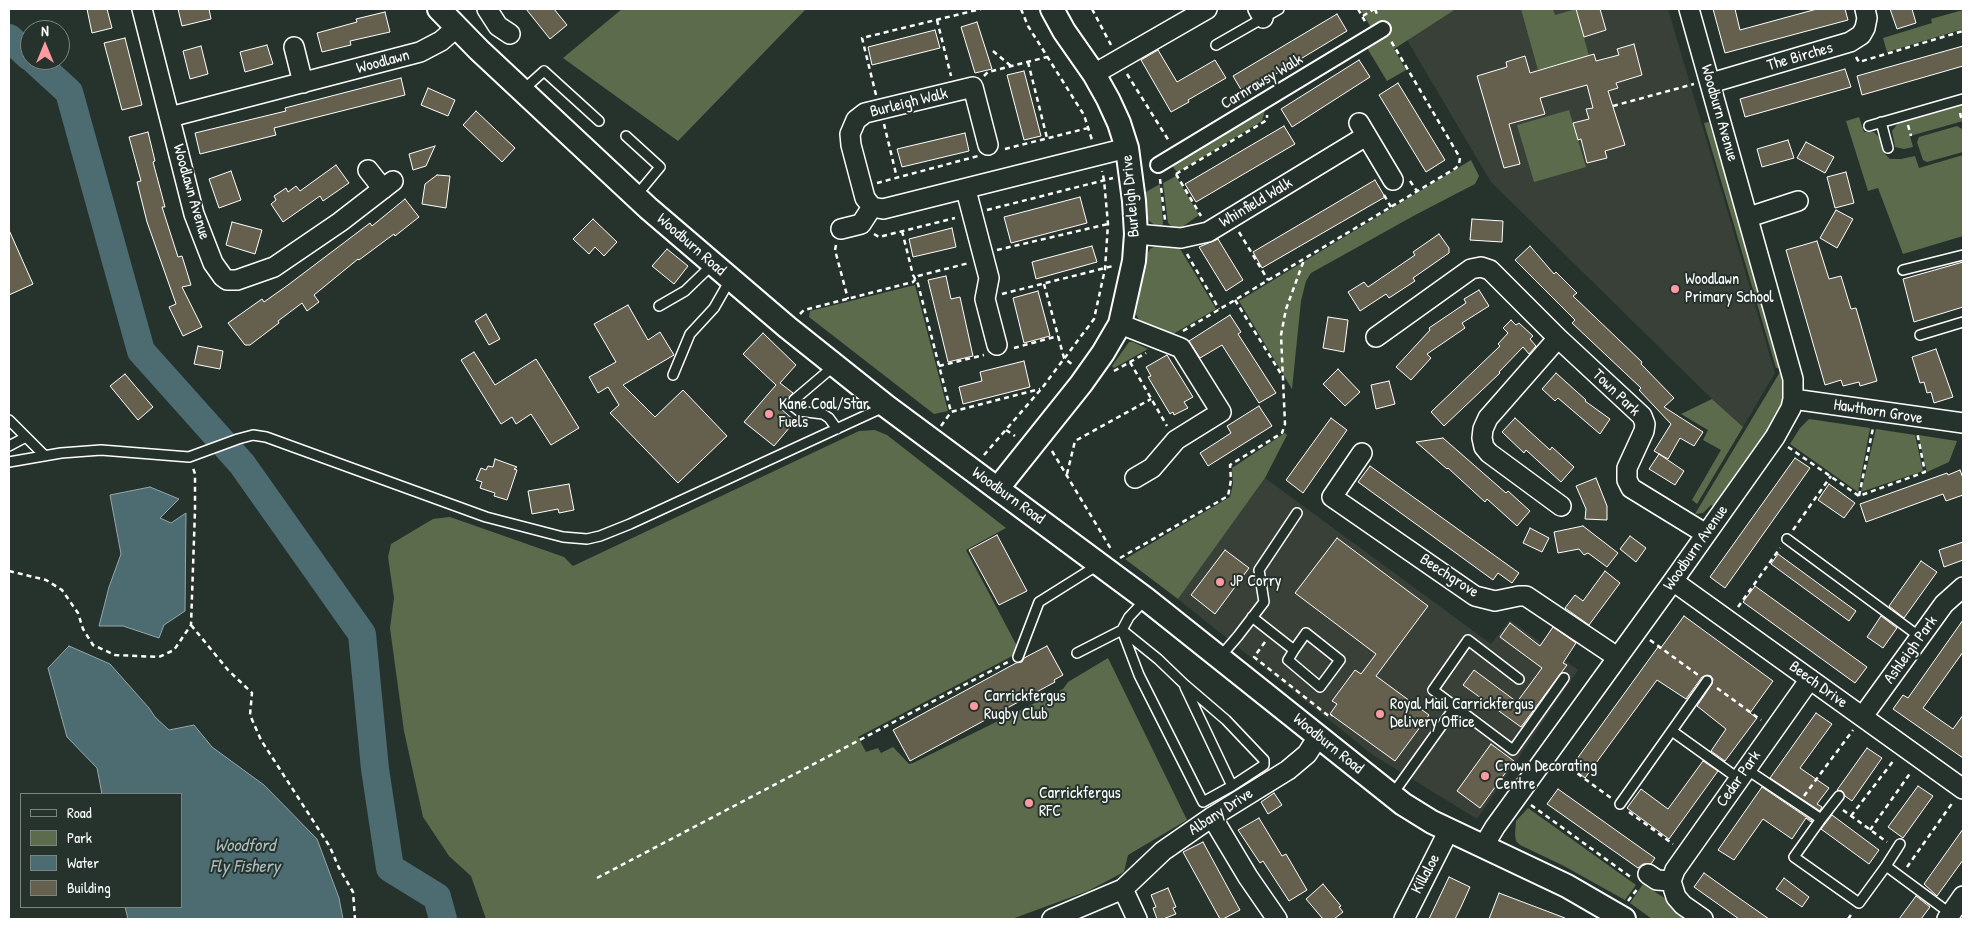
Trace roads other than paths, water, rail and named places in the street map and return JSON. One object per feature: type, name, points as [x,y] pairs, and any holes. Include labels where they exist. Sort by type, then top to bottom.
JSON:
[{"type":"street","name":"Woodlawn Avenue","points":[[142,9],[194,214],[216,269],[222,277],[227,280],[250,276],[274,267],[340,222],[388,185],[368,170]]},
{"type":"street","name":"Woodburn Road","points":[[439,9],[456,28],[636,196],[730,280],[834,366],[972,470],[1109,559],[1146,599],[1392,795],[1414,811],[1449,830],[1567,886],[1624,919]]},
{"type":"street","points":[[487,9],[498,26],[510,34]]},
{"type":"street","name":"Burleigh Drive","points":[[998,488],[1088,374],[1120,324],[1132,273],[1136,234],[1127,148],[1115,115],[1094,74],[1064,32],[1052,9]]},
{"type":"street","points":[[1094,74],[1207,9]]},
{"type":"street","name":"Woodburn Avenue","points":[[1483,847],[1518,795],[1775,437],[1793,399],[1793,379],[1711,81],[1689,9]]},
{"type":"street","name":"The Birches","points":[[1711,81],[1858,38],[1863,32],[1867,18],[1866,9]]},
{"type":"street","name":"Woodlawn","points":[[170,117],[420,52],[441,41],[456,28]]},
{"type":"street","name":"Carnrawsy Walk","points":[[1167,159],[1383,29]]},
{"type":"street","points":[[294,47],[303,83]]},
{"type":"street","name":"Burleigh Walk","points":[[872,206],[864,198],[850,142],[851,129],[860,116],[880,109],[964,89],[989,150]]},
{"type":"street","name":"Whinfield Walk","points":[[1136,234],[1171,237],[1195,236],[1215,229],[1362,129],[1392,180]]},
{"type":"street","points":[[841,229],[861,224],[872,206],[880,209],[889,209],[1127,148]]},
{"type":"street","points":[[966,190],[989,278],[985,299],[997,345]]},
{"type":"street","points":[[1749,217],[1798,201]]},
{"type":"street","name":"Town Park","points":[[1376,337],[1471,269],[1481,266],[1490,270],[1558,338],[1643,418],[1645,424],[1644,431],[1627,468],[1627,480],[1631,488],[1706,534]]},
{"type":"street","points":[[1120,324],[1166,341],[1183,350],[1221,412],[1176,440],[1152,468],[1135,478]]},
{"type":"street","points":[[1558,338],[1488,418],[1483,429],[1482,438],[1484,447],[1489,452],[1561,506]]},
{"type":"street","name":"Hawthorn Grove","points":[[1793,399],[1963,424]]},
{"type":"street","name":"Beechgrove","points":[[1362,453],[1329,501],[1475,596],[1495,601],[1526,596],[1617,657]]},
{"type":"street","name":"Beech Drive","points":[[1673,581],[1963,788]]},
{"type":"street","name":"Ashleigh Park","points":[[1863,716],[1944,604],[1963,587]]},
{"type":"street","name":"Cedar Park","points":[[1671,881],[1678,864],[1810,679]]},
{"type":"street","name":"Albany Drive","points":[[1052,919],[1123,889],[1163,851],[1212,817],[1288,770],[1306,754],[1318,737]]},
{"type":"street","points":[[1212,817],[1248,877],[1277,919]]},
{"type":"street","name":"Killaloe","points":[[1404,919],[1449,830]]},
{"type":"street","points":[[1641,876],[1671,881],[1673,892],[1679,901],[1703,919]]},
{"type":"street","points":[[1123,889],[1137,919]]},
{"type":"street","points":[[1949,917],[1963,896]]},
{"type":"lane","points":[[1216,45],[1267,12]]},
{"type":"lane","points":[[522,90],[544,71],[600,121]]},
{"type":"lane","points":[[1869,126],[1963,99]]},
{"type":"lane","points":[[1881,122],[1888,148]]},
{"type":"lane","points":[[626,136],[660,167],[636,196]]},
{"type":"lane","points":[[1903,270],[1963,255]]},
{"type":"lane","points":[[659,306],[685,291],[713,264]]},
{"type":"lane","points":[[673,375],[690,334],[714,308],[730,280]]},
{"type":"lane","points":[[1920,335],[1963,322]]},
{"type":"lane","points":[[834,366],[794,400],[794,407],[799,411],[823,414],[829,418],[837,429]]},
{"type":"lane","points":[[9,462],[101,450],[189,457],[234,440],[253,435],[266,436],[486,517],[563,537],[587,539],[630,524],[886,406]]},
{"type":"lane","points":[[9,420],[45,456]]},
{"type":"lane","points":[[9,446],[26,437]]},
{"type":"lane","points":[[1220,657],[1264,602],[1259,570],[1297,513]]},
{"type":"lane","points":[[1786,539],[1920,637]]},
{"type":"lane","points":[[1018,657],[1039,602],[1109,559]]},
{"type":"lane","points":[[1077,653],[1122,630],[1129,617],[1146,599]]},
{"type":"lane","points":[[1252,617],[1294,650]]},
{"type":"lane","points":[[1122,630],[1158,659],[1226,720],[1264,760],[1264,765],[1232,786],[1202,802],[1139,675],[1122,630]]},
{"type":"lane","points":[[1306,633],[1340,660],[1320,687],[1288,660],[1294,650],[1306,633]]},
{"type":"lane","points":[[1519,680],[1468,640],[1433,690],[1514,750],[1564,678]]},
{"type":"lane","points":[[1620,804],[1708,681]]},
{"type":"lane","points":[[1184,684],[1232,786]]},
{"type":"lane","points":[[1392,795],[1456,707]]},
{"type":"lane","points":[[1672,731],[1743,774],[1799,803],[1821,819]]},
{"type":"lane","points":[[1836,799],[1794,857],[1859,903],[1898,847]]},
{"type":"lane","points":[[1886,866],[1949,917]]},
{"type":"water","points":[[150,487],[179,499],[160,518],[171,523],[186,513],[185,611],[164,625],[159,638],[123,626],[99,626],[109,587],[121,554],[110,495]]},
{"type":"water","name":"Woodford Fly Fishery","points":[[69,646],[110,664],[155,717],[169,730],[194,725],[212,747],[264,785],[317,839],[339,898],[343,919],[128,919],[125,908],[182,908],[182,793],[102,793],[97,768],[67,737],[48,668]]},
{"type":"waterway","points":[[9,38],[20,48]]},
{"type":"waterway","points":[[45,70],[69,92],[141,351],[242,464],[362,634],[375,769],[390,868],[437,897],[443,919]]},
{"type":"place","name":"Woodlawn Primary School","points":[[1675,289]]},
{"type":"place","name":"Kane Coal/Star Fuels","points":[[769,414]]},
{"type":"place","name":"JP Corry","points":[[1220,582]]},
{"type":"place","name":"Carrickfergus Rugby Club","points":[[974,706]]},
{"type":"place","name":"Royal Mail Carrickfergus Delivery Office","points":[[1380,714]]},
{"type":"place","name":"Crown Decorating Centre","points":[[1485,776]]},
{"type":"place","name":"Carrickfergus RFC","points":[[1029,803]]}]
